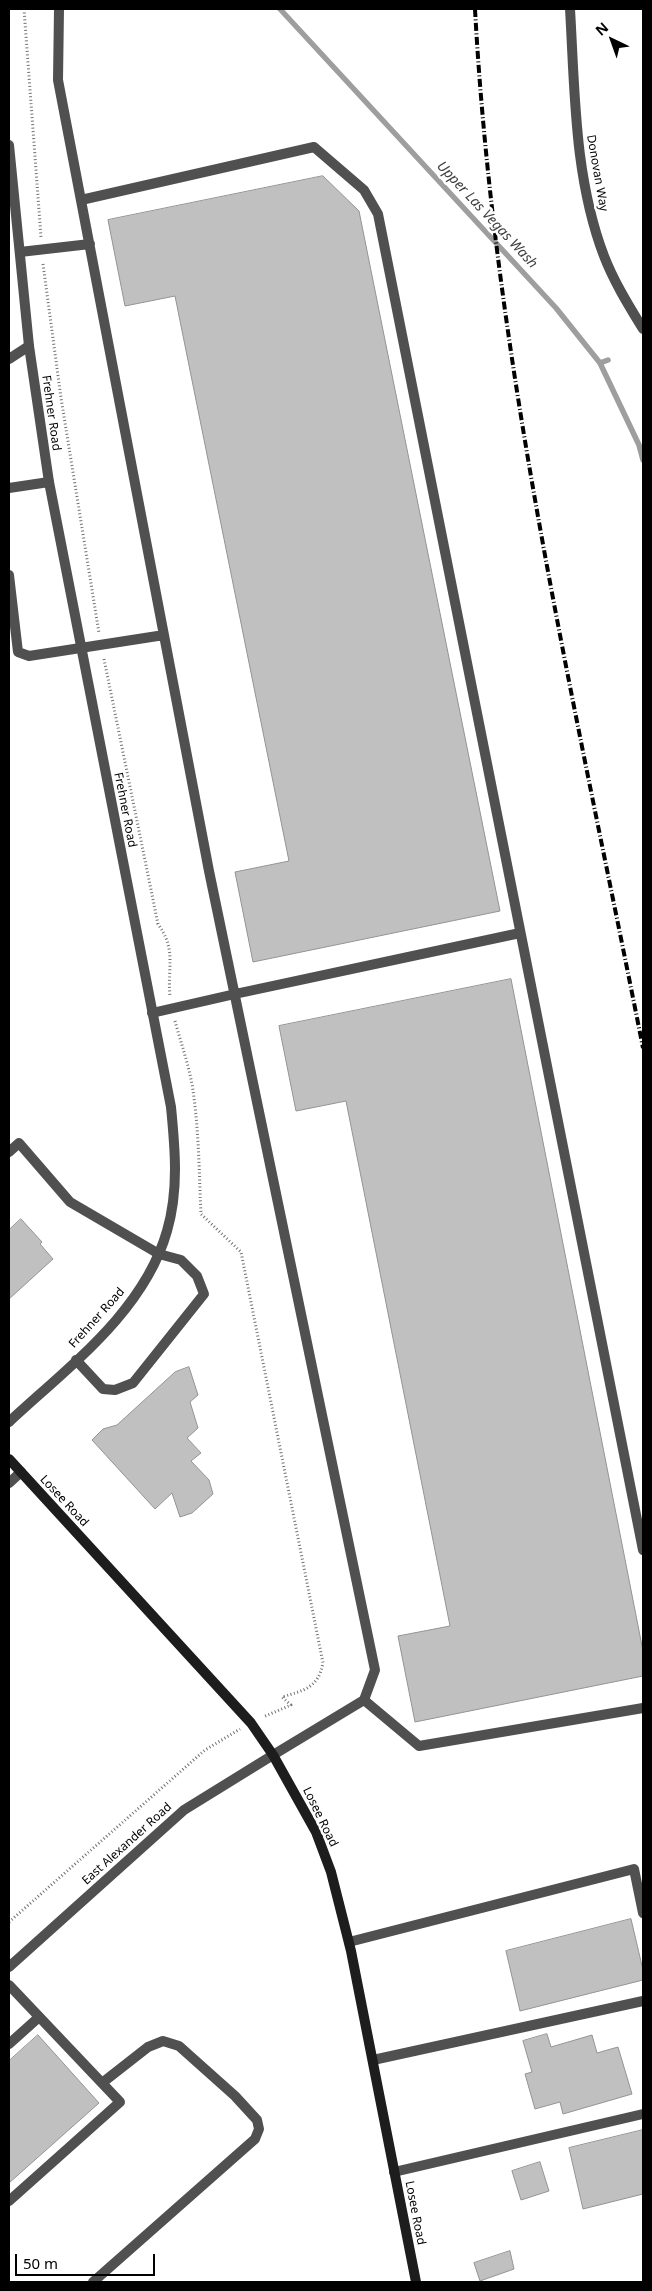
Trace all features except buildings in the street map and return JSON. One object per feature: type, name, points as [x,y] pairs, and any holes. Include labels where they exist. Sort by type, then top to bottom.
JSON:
[{"type":"main road","name":"Losee Road","points":[[9,1459],[236,1706],[273,1755],[316,1832],[331,1872],[348,1942],[416,2282]]},
{"type":"street","points":[[59,9],[58,80],[164,636],[235,994],[375,1670],[364,1700],[419,1746],[643,1708]]},
{"type":"street","name":"Donovan Way","points":[[570,9],[577,134],[586,193],[593,222],[605,256],[621,292],[643,329]]},
{"type":"street","name":"Frehner Road","points":[[9,145],[29,346],[49,482],[171,1107],[175,1149],[175,1178],[167,1230],[159,1254],[131,1302],[76,1360],[9,1422]]},
{"type":"street","points":[[81,200],[314,147],[364,190],[378,214],[643,1550]]},
{"type":"street","points":[[20,252],[90,244]]},
{"type":"street","points":[[9,358],[29,346]]},
{"type":"street","points":[[9,488],[49,482]]},
{"type":"street","points":[[9,574],[18,652],[29,656],[164,636]]},
{"type":"street","points":[[152,1013],[520,933]]},
{"type":"street","points":[[9,1152],[19,1143],[70,1202],[159,1254],[181,1260],[197,1276],[204,1294],[150,1364],[133,1382],[116,1390],[103,1389],[76,1360]]},
{"type":"street","points":[[9,1483],[21,1472]]},
{"type":"street","name":"East Alexander Road","points":[[9,1967],[184,1810],[364,1700]]},
{"type":"street","points":[[348,1942],[634,1869],[643,1913]]},
{"type":"street","points":[[9,1985],[38,2018],[120,2102],[9,2201]]},
{"type":"street","points":[[372,2060],[643,2001]]},
{"type":"street","points":[[9,2044],[38,2018]]},
{"type":"street","points":[[93,2282],[255,2139],[259,2129],[257,2120],[235,2096],[179,2046],[163,2041],[148,2047],[102,2083]]},
{"type":"street","points":[[394,2172],[643,2114]]},
{"type":"waterway","name":"Upper Las Vegas Wash","points":[[280,9],[556,308],[600,363],[639,445],[643,460]]},
{"type":"waterway","points":[[600,363],[608,360]]},
{"type":"railway","points":[[475,9],[485,140],[500,271],[519,401],[565,661],[643,1048]]}]
